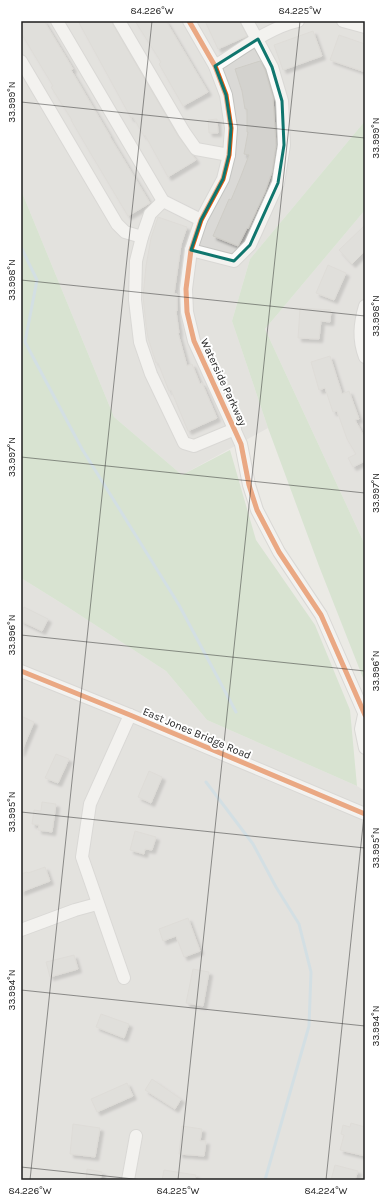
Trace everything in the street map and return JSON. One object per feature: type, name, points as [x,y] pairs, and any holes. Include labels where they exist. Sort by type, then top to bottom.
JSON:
[{"type":"street","points":[[57,21],[163,201],[200,220]]},
{"type":"street","points":[[119,21],[184,132],[196,149],[229,155]]},
{"type":"street","name":"Waterside Parkway","points":[[189,21],[215,66],[226,96],[231,128],[229,155],[223,179],[200,220],[191,250],[186,289],[187,312],[194,341],[242,444],[249,485],[257,510],[279,552],[321,615],[365,715],[361,729],[365,747]]},
{"type":"street","points":[[191,250],[234,261],[250,245],[278,183],[284,145],[282,101],[272,67],[247,21]]},
{"type":"street","points":[[215,66],[258,39],[288,24],[298,21]]},
{"type":"street","points":[[343,21],[365,27]]},
{"type":"street","points":[[21,61],[117,224],[125,232],[142,237]]},
{"type":"street","points":[[163,201],[150,214],[136,261],[135,300],[140,342],[151,374],[184,443],[194,446],[235,429]]},
{"type":"street","points":[[365,306],[360,323],[361,346],[365,357]]},
{"type":"street","name":"East Jones Bridge Road","points":[[21,671],[130,715],[365,814]]},
{"type":"street","points":[[124,978],[97,904],[82,856],[90,804],[130,715]]},
{"type":"street","points":[[21,930],[75,910],[97,904]]},
{"type":"street","points":[[128,1180],[136,1136]]},
{"type":"highlighted area","points":[[258,39],[272,67],[282,101],[284,145],[278,183],[250,245],[234,261],[191,250],[201,220],[223,179],[229,155],[231,128],[226,95],[215,66]]},
{"type":"shaded area","points":[[21,21],[365,21],[365,121],[250,259],[232,321],[268,428],[182,475],[114,417],[21,190]]},
{"type":"shaded area","points":[[365,210],[365,545],[265,329]]},
{"type":"shaded area","points":[[21,578],[166,671],[207,720],[357,786],[365,791],[365,1180],[21,1180]]},
{"type":"green space","points":[[365,121],[365,210],[265,329],[365,545],[365,683],[319,566],[268,428],[232,321],[250,259]]},
{"type":"green space","points":[[21,190],[114,417],[182,475],[230,450],[256,540],[315,625],[350,710],[357,786],[207,720],[166,671],[21,578]]},
{"type":"building","points":[[21,21],[44,21],[73,69],[71,70],[110,137],[150,203],[128,216],[51,87],[53,86],[21,33]]},
{"type":"building","points":[[78,21],[112,21],[178,136],[196,160],[168,177],[145,135],[144,136],[133,117],[131,118]]},
{"type":"building","points":[[135,21],[166,21],[208,92],[183,106],[159,64],[161,62]]},
{"type":"building","points":[[205,21],[240,21],[247,36],[218,49]]},
{"type":"building","points":[[313,31],[322,56],[283,70],[274,45]]},
{"type":"building","points":[[339,35],[365,44],[365,72],[330,60]]},
{"type":"building","points":[[260,61],[265,70],[273,98],[276,145],[272,172],[265,192],[248,229],[247,228],[238,246],[213,236],[229,199],[231,200],[249,155],[244,154],[248,132],[247,109],[245,109],[242,91],[235,69]]},
{"type":"building","points":[[217,119],[218,133],[209,133],[208,120]]},
{"type":"building","points":[[158,217],[187,227],[181,245],[174,294],[177,294],[176,311],[178,333],[187,366],[192,364],[217,418],[188,431],[171,390],[169,391],[158,363],[156,363],[148,338],[146,325],[143,296],[146,266],[151,238]]},
{"type":"building","points":[[365,225],[365,251],[352,264],[339,250]]},
{"type":"building","points":[[328,265],[346,273],[334,300],[316,293]]},
{"type":"building","points":[[300,308],[331,310],[330,322],[321,321],[319,339],[298,338]]},
{"type":"building","points":[[330,356],[342,394],[349,391],[359,419],[355,420],[365,438],[365,461],[353,467],[348,458],[356,454],[347,439],[337,411],[333,412],[325,388],[319,390],[311,362]]},
{"type":"building","points":[[24,607],[48,619],[42,631],[21,621],[21,613]]},
{"type":"building","points":[[21,716],[34,722],[21,753]]},
{"type":"building","points":[[56,754],[69,759],[58,783],[45,778]]},
{"type":"building","points":[[149,771],[162,777],[151,803],[138,797]]},
{"type":"building","points":[[42,802],[56,804],[52,832],[38,830],[39,825],[32,824],[34,810],[41,811]]},
{"type":"building","points":[[135,831],[156,837],[152,850],[145,849],[144,854],[130,850]]},
{"type":"building","points":[[45,867],[50,881],[21,892],[21,874]]},
{"type":"building","points":[[188,918],[200,951],[184,957],[176,936],[163,941],[159,929]]},
{"type":"building","points":[[74,955],[78,969],[50,977],[46,962]]},
{"type":"building","points":[[193,969],[209,972],[203,1006],[186,1003]]},
{"type":"building","points":[[101,1014],[129,1024],[124,1038],[96,1027]]},
{"type":"building","points":[[152,1079],[181,1099],[175,1109],[145,1090]]},
{"type":"building","points":[[127,1083],[133,1096],[97,1112],[91,1099]]},
{"type":"building","points":[[351,1123],[365,1127],[365,1156],[340,1150],[344,1135],[341,1134],[343,1125],[350,1127]]},
{"type":"building","points":[[73,1124],[100,1128],[95,1157],[70,1154]]},
{"type":"building","points":[[182,1126],[202,1129],[200,1141],[206,1141],[204,1156],[179,1154]]},
{"type":"building","points":[[335,1165],[358,1171],[355,1180],[331,1180]]},
{"type":"building","points":[[87,1169],[102,1172],[100,1180],[86,1180]]},
{"type":"building","points":[[164,1170],[196,1175],[195,1180],[162,1180]]},
{"type":"waterway","points":[[21,247],[37,280],[25,342],[82,449],[179,605],[236,712]]},
{"type":"waterway","points":[[206,782],[253,844],[276,887],[299,924],[311,972],[309,1026],[265,1180]]},
{"type":"cycle path","points":[[189,21],[215,66],[226,95],[231,128],[229,155],[223,179],[201,220],[191,250],[186,289],[187,312],[194,341],[241,444],[249,485],[257,510],[279,552],[321,615],[365,715]]},
{"type":"cycle path","points":[[21,671],[130,715],[365,814]]}]
